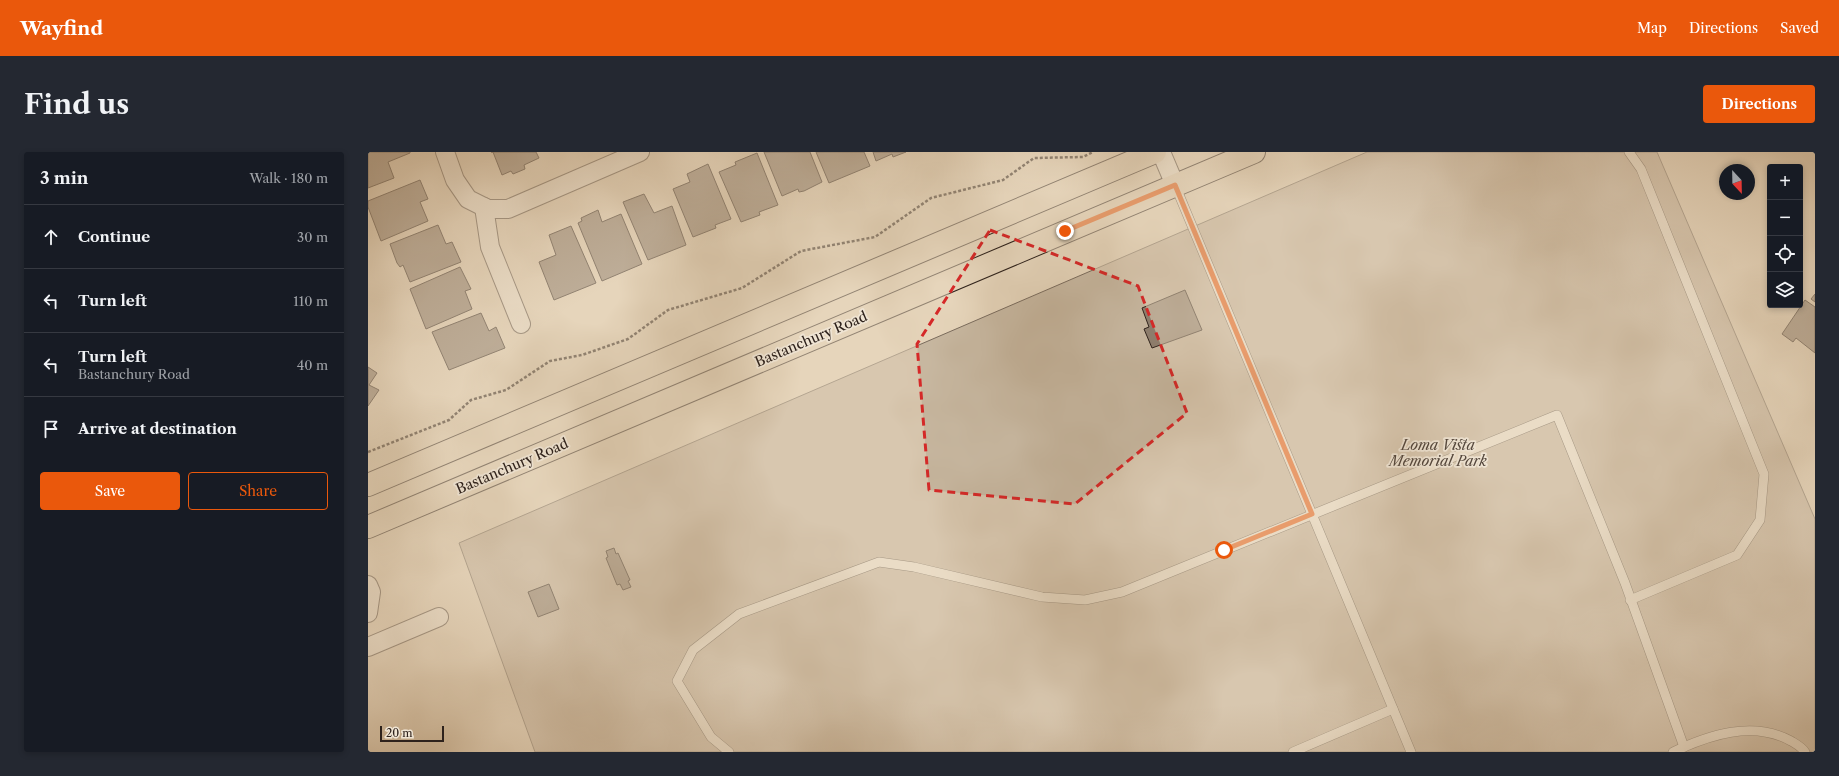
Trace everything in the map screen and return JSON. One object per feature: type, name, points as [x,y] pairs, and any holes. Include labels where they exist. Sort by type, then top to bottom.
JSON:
[{"type":"main road","points":[[368,485],[1155,152]]},
{"type":"main road","name":"Bastanchury Road","points":[[368,527],[1254,152]]},
{"type":"street","points":[[444,152],[455,180],[468,198],[488,209],[508,209],[640,152]]},
{"type":"street","points":[[1161,152],[1175,185]]},
{"type":"street","points":[[484,207],[490,247],[521,324]]},
{"type":"street","points":[[368,584],[371,592],[368,613]]},
{"type":"street","points":[[368,647],[439,617]]},
{"type":"lane","points":[[1629,152],[1641,169],[1764,474],[1760,520],[1736,555],[1630,600]]},
{"type":"lane","points":[[1175,185],[1411,752]]},
{"type":"lane","points":[[729,752],[711,738],[677,681],[693,650],[739,614],[879,562],[914,567],[1042,597],[1086,600],[1122,592],[1557,415],[1630,600],[1684,747]]},
{"type":"lane","points":[[1293,752],[1393,709]]},
{"type":"lane","points":[[1673,752],[1737,730],[1761,731],[1785,738],[1803,748],[1805,752]]},
{"type":"path","points":[[368,452],[449,420],[471,400],[506,390],[550,361],[582,354],[628,338],[668,310],[742,288],[801,252],[875,237],[932,198],[1003,180],[1034,158],[1083,157],[1093,152]]},
{"type":"highlighted area","points":[[990,230],[1138,286],[1187,413],[1075,504],[929,490],[917,344]]},
{"type":"green space","name":"Loma Vista Memorial Park","points":[[1367,152],[1657,152],[1815,519],[1815,752],[535,752],[459,543]]},
{"type":"building","points":[[368,152],[410,153],[388,162],[394,178],[368,188]]},
{"type":"building","points":[[493,152],[536,152],[539,158],[524,165],[525,169],[513,174],[511,171],[502,175]]},
{"type":"building","points":[[764,152],[810,152],[822,182],[804,191],[799,192],[798,189],[782,196]]},
{"type":"building","points":[[816,152],[864,152],[870,166],[829,183]]},
{"type":"building","points":[[873,152],[906,152],[893,157],[892,154],[876,161]]},
{"type":"building","points":[[757,153],[778,205],[759,212],[760,215],[741,222],[719,172],[736,165],[735,162]]},
{"type":"building","points":[[708,164],[731,219],[715,225],[716,228],[693,237],[673,189],[690,182],[687,174]]},
{"type":"building","points":[[420,180],[428,199],[420,202],[428,221],[381,241],[368,207],[368,201]]},
{"type":"building","points":[[644,194],[654,213],[672,206],[686,245],[648,260],[623,202]]},
{"type":"building","points":[[598,210],[602,222],[621,214],[642,264],[602,281],[578,223],[582,221],[581,218]]},
{"type":"building","points":[[438,225],[446,244],[452,242],[461,262],[410,282],[403,265],[400,267],[397,263],[390,244]]},
{"type":"building","points":[[571,226],[596,283],[554,300],[539,262],[556,255],[549,235]]},
{"type":"building","points":[[460,267],[471,289],[465,291],[472,309],[426,329],[410,289]]},
{"type":"building","points":[[1185,290],[1202,330],[1152,348],[1144,329],[1149,327],[1142,308]]},
{"type":"building","points":[[1815,294],[1815,302],[1811,299]]},
{"type":"building","points":[[1805,300],[1815,307],[1815,353],[1796,338],[1793,342],[1782,334],[1800,308],[1803,308],[1803,303]]},
{"type":"building","points":[[481,313],[489,331],[496,327],[505,348],[449,370],[432,332]]},
{"type":"building","points":[[368,367],[377,373],[369,385],[379,390],[368,406]]},
{"type":"building","points":[[614,548],[616,554],[618,553],[630,580],[628,581],[631,587],[623,590],[620,584],[617,585],[606,558],[608,557],[606,551]]},
{"type":"building","points":[[549,584],[559,609],[538,617],[528,592]]},
{"type":"route","points":[[1065,231],[1175,185],[1312,514],[1224,550]]}]
